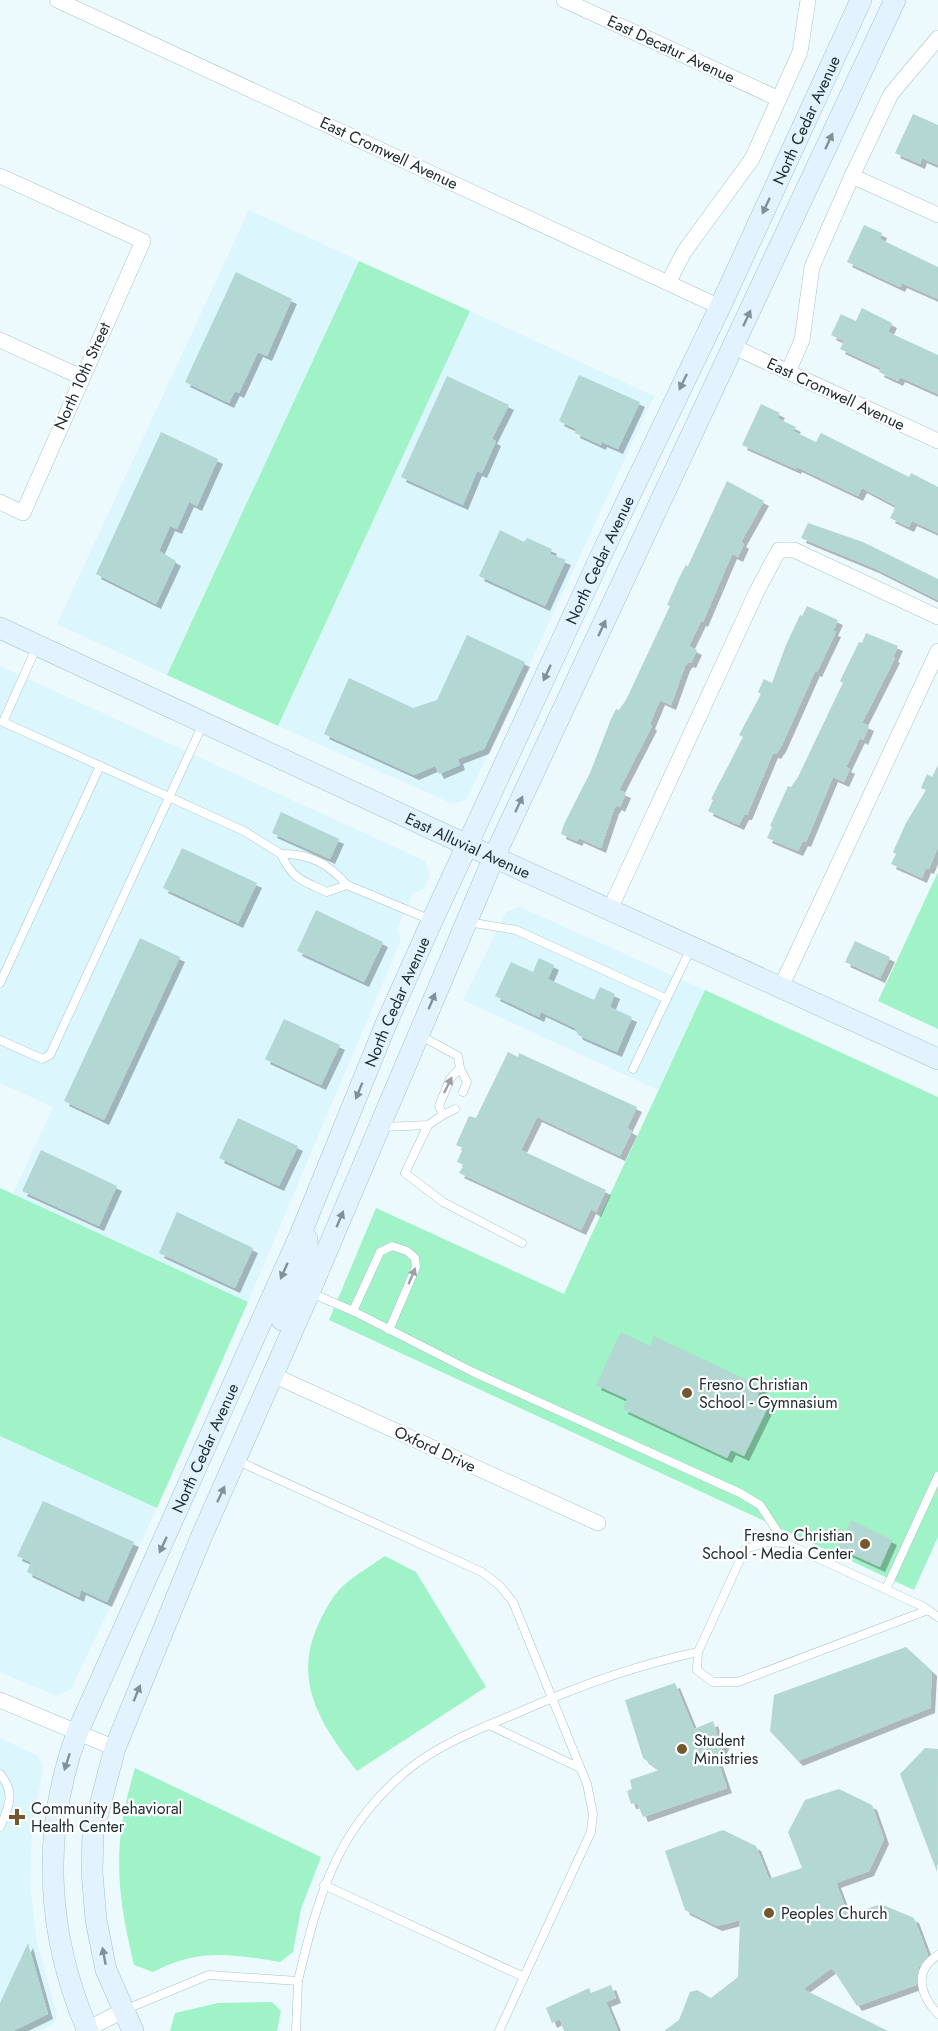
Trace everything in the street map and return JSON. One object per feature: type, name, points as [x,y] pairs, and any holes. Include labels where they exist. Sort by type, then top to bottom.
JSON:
[{"type":"main road","name":"North Cedar Avenue","points":[[86,2030],[59,1944],[52,1873],[53,1834],[60,1789],[77,1733],[301,1233],[386,1024],[432,921],[667,415],[720,307],[861,0]]},
{"type":"main road","name":"North Cedar Avenue","points":[[133,2031],[106,1970],[96,1920],[92,1872],[93,1832],[115,1748],[200,1540],[309,1293],[494,857],[895,0]]},
{"type":"main road","points":[[654,518],[670,452],[725,333],[727,322],[720,307]]},
{"type":"main road","name":"East Alluvial Avenue","points":[[0,627],[467,845],[938,1059]]},
{"type":"main road","points":[[273,1375],[269,1350],[308,1257],[307,1239],[301,1233]]},
{"type":"street","name":"East Cromwell Avenue","points":[[57,0],[669,281],[720,307]]},
{"type":"street","name":"East Decatur Avenue","points":[[564,0],[779,99]]},
{"type":"street","points":[[669,281],[684,252],[752,159],[800,52],[808,0]]},
{"type":"street","points":[[788,372],[802,340],[812,267],[852,176],[891,94],[938,38]]},
{"type":"street","name":"North 10th Street","points":[[0,176],[143,241],[81,377],[23,513],[0,502]]},
{"type":"street","points":[[852,176],[938,215]]},
{"type":"street","points":[[0,340],[81,377]]},
{"type":"street","name":"East Cromwell Avenue","points":[[734,347],[938,441]]},
{"type":"street","points":[[610,909],[761,582],[779,550],[794,550],[938,617]]},
{"type":"street","points":[[781,987],[938,651]]},
{"type":"street","name":"Oxford Drive","points":[[273,1375],[598,1523]]},
{"type":"street","points":[[0,1700],[115,1748]]},
{"type":"street","points":[[86,2030],[123,2011]]},
{"type":"lane","points":[[38,645],[1,723],[244,831],[281,854],[299,854],[313,859],[334,870],[347,885],[432,921]]},
{"type":"lane","points":[[0,1040],[42,1059],[50,1055],[203,722]]},
{"type":"lane","points":[[0,983],[100,766]]},
{"type":"lane","points":[[281,854],[289,872],[303,881],[327,892],[347,885]]},
{"type":"lane","points":[[466,922],[516,930],[667,999]]},
{"type":"lane","points":[[633,1069],[692,946]]},
{"type":"lane","points":[[418,1035],[458,1056],[466,1082],[463,1092]]},
{"type":"lane","points":[[443,1115],[439,1106],[450,1079],[460,1068]]},
{"type":"lane","points":[[379,1128],[428,1125],[455,1109]]},
{"type":"lane","points":[[428,1125],[405,1173],[443,1202],[522,1243]]},
{"type":"lane","points":[[353,1311],[380,1252],[392,1246],[407,1251],[415,1258],[416,1267],[389,1330]]},
{"type":"lane","points":[[309,1293],[353,1311],[473,1372],[740,1493],[760,1505],[785,1543]]},
{"type":"lane","points":[[236,1460],[482,1572],[513,1602],[587,1784],[593,1814],[591,1832],[499,2031]]},
{"type":"lane","points":[[885,1589],[938,1476]]},
{"type":"lane","points":[[928,1610],[738,1682],[713,1682],[697,1670],[698,1652],[745,1549],[768,1542],[785,1543],[885,1589],[928,1610],[938,1617]]},
{"type":"lane","points":[[296,2031],[298,1981],[317,1904],[324,1885],[351,1833],[378,1798],[410,1768],[446,1745],[489,1725],[552,1698],[651,1662],[698,1652]]},
{"type":"lane","points":[[489,1725],[580,1768]]},
{"type":"lane","points":[[0,1774],[10,1792],[11,1803],[0,1827]]},
{"type":"lane","points":[[324,1885],[524,1977]]},
{"type":"lane","points":[[938,1955],[924,1972],[921,1989],[924,1997],[938,2014]]},
{"type":"lane","points":[[123,2011],[209,1975],[298,1981]]},
{"type":"shaded area","points":[[249,210],[359,261],[167,675],[57,624]]},
{"type":"shaded area","points":[[470,311],[654,396],[467,799],[453,804],[278,726]]},
{"type":"shaded area","points":[[0,666],[425,861],[430,875],[423,890],[413,893],[397,929],[401,940],[248,1302],[13,1194],[53,1107],[0,1083]]},
{"type":"shaded area","points":[[520,907],[705,990],[658,1090],[463,1000],[506,912]]},
{"type":"shaded area","points":[[0,1436],[157,1508],[71,1689],[57,1696],[0,1672]]},
{"type":"shaded area","points":[[0,1738],[38,1756],[43,1767],[32,1832],[30,1882],[36,1939],[57,2015],[53,2025],[39,2031],[0,2031]]},
{"type":"green space","points":[[359,261],[470,311],[278,726],[167,675]]},
{"type":"green space","points":[[938,872],[938,1029],[878,1001]]},
{"type":"green space","points":[[705,990],[938,1097],[938,1537],[914,1590],[329,1320],[376,1208],[564,1294]]},
{"type":"green space","points":[[0,1188],[248,1302],[157,1508],[0,1436]]},
{"type":"green space","points":[[385,1556],[416,1572],[486,1687],[357,1771],[322,1720],[310,1684],[308,1666],[311,1646],[318,1625],[332,1599],[348,1582]]},
{"type":"green space","points":[[135,1768],[321,1857],[301,1909],[293,1952],[280,1962],[215,1955],[185,1959],[153,1972],[134,1965],[123,1913],[119,1867],[123,1820]]},
{"type":"green space","points":[[272,2002],[281,2011],[277,2031],[170,2031],[175,2013],[218,2003]]},
{"type":"building","points":[[913,114],[938,125],[938,165],[922,158],[920,164],[895,153]]},
{"type":"building","points":[[864,225],[882,233],[880,239],[938,267],[938,299],[902,283],[900,287],[847,262]]},
{"type":"building","points":[[236,272],[292,299],[267,356],[258,352],[239,393],[235,391],[229,403],[185,382]]},
{"type":"building","points":[[862,308],[892,323],[888,332],[938,355],[938,394],[900,377],[898,381],[879,372],[881,368],[840,349],[844,341],[831,335],[841,314],[856,321]]},
{"type":"building","points":[[579,375],[640,402],[618,449],[602,442],[601,445],[575,433],[576,429],[559,421]]},
{"type":"building","points":[[447,376],[509,405],[492,439],[496,441],[482,473],[477,471],[463,505],[401,477]]},
{"type":"building","points":[[761,404],[780,413],[777,418],[796,427],[793,431],[816,442],[821,433],[909,477],[911,473],[938,487],[938,533],[912,521],[909,527],[890,518],[896,506],[862,488],[858,496],[797,467],[796,469],[742,445]]},
{"type":"building","points":[[161,432],[218,459],[197,506],[189,502],[177,529],[170,526],[159,551],[176,561],[156,604],[96,574]]},
{"type":"building","points":[[727,481],[764,501],[741,542],[744,544],[738,557],[732,554],[703,622],[701,621],[689,646],[697,650],[691,663],[688,662],[685,666],[671,705],[660,700],[650,724],[652,726],[619,790],[626,793],[620,807],[617,805],[614,809],[601,848],[579,838],[577,841],[561,834],[590,773],[611,719],[616,709],[619,710],[626,700],[670,606],[667,605],[680,576],[686,565],[688,566]]},
{"type":"building","points":[[808,523],[863,542],[938,579],[938,600],[874,568],[801,538]]},
{"type":"building","points":[[500,530],[524,542],[527,538],[552,549],[550,554],[566,560],[545,606],[479,576]]},
{"type":"building","points":[[807,606],[838,620],[833,631],[836,632],[817,672],[815,671],[781,747],[776,754],[773,753],[747,815],[744,815],[739,825],[708,811],[713,800],[711,799],[743,737],[739,735],[761,694],[758,692],[764,679],[772,683],[786,645],[800,615],[802,616]]},
{"type":"building","points":[[866,633],[898,646],[893,657],[895,658],[862,723],[869,726],[863,740],[860,738],[846,767],[850,769],[844,782],[833,777],[806,842],[803,841],[798,851],[767,838],[772,827],[770,826],[788,786],[791,787],[798,777],[843,683],[840,681],[859,642],[862,643]]},
{"type":"building","points":[[467,635],[525,662],[484,749],[458,759],[460,765],[439,774],[435,766],[414,775],[324,734],[349,678],[413,708],[437,700]]},
{"type":"building","points":[[938,765],[938,847],[929,869],[926,868],[922,878],[891,864],[896,854],[893,852],[906,823],[926,790],[921,788],[927,774],[932,777]]},
{"type":"building","points":[[281,812],[339,839],[330,859],[272,833]]},
{"type":"building","points":[[182,848],[257,883],[238,923],[163,888]]},
{"type":"building","points":[[316,910],[383,942],[364,982],[297,951]]},
{"type":"building","points":[[140,938],[180,957],[104,1120],[64,1101]]},
{"type":"building","points":[[855,941],[890,957],[880,978],[845,962]]},
{"type":"building","points":[[539,958],[554,965],[548,979],[594,1000],[600,987],[615,994],[610,1007],[632,1017],[617,1052],[578,1035],[575,1028],[541,1012],[539,1017],[495,996],[511,962],[533,972]]},
{"type":"building","points":[[284,1019],[340,1045],[321,1085],[265,1059]]},
{"type":"building","points":[[508,1052],[518,1057],[519,1053],[637,1107],[627,1128],[632,1131],[620,1156],[537,1117],[521,1150],[606,1190],[596,1212],[591,1209],[581,1230],[459,1173],[464,1165],[457,1162],[463,1148],[456,1145],[469,1116],[476,1118]]},
{"type":"building","points":[[238,1118],[298,1146],[279,1186],[219,1158]]},
{"type":"building","points":[[41,1150],[117,1186],[99,1226],[22,1191]]},
{"type":"building","points":[[177,1212],[253,1248],[235,1288],[159,1253]]},
{"type":"building","name":"Fresno Christian School - Gymnasium","points":[[621,1332],[650,1346],[654,1336],[762,1387],[756,1399],[769,1405],[744,1456],[731,1450],[727,1458],[623,1409],[627,1399],[596,1385]]},
{"type":"building","points":[[43,1501],[134,1542],[107,1602],[81,1590],[79,1597],[27,1572],[31,1562],[17,1556]]},
{"type":"building","name":"Fresno Christian School - Media Center","points":[[851,1520],[892,1540],[880,1567],[838,1548]]},
{"type":"building","points":[[906,1647],[932,1671],[930,1708],[798,1761],[770,1731],[774,1695]]},
{"type":"building","name":"Student Ministries","points":[[675,1683],[694,1729],[713,1721],[718,1737],[726,1740],[717,1759],[727,1788],[643,1817],[637,1803],[631,1804],[627,1791],[632,1789],[630,1780],[659,1770],[643,1758],[625,1700]]},
{"type":"building","points":[[925,1748],[938,1749],[937,1872],[900,1774]]},
{"type":"building","name":"Peoples Church","points":[[839,1789],[872,1805],[884,1839],[869,1871],[836,1883],[848,1915],[881,1904],[914,1918],[928,1955],[919,1967],[916,1985],[857,2006],[832,1968],[803,1989],[888,2031],[664,2031],[679,2020],[690,1992],[697,1990],[711,1998],[738,1977],[740,1920],[717,1926],[685,1910],[665,1851],[723,1830],[756,1846],[769,1879],[802,1868],[788,1832],[805,1800]]},
{"type":"building","points":[[28,1943],[48,2014],[13,2031],[0,2031],[0,2003]]},
{"type":"building","points":[[611,1985],[616,1998],[606,2002],[618,2031],[564,2031],[560,2019],[552,2023],[546,2008],[589,1988],[591,1993]]},
{"type":"place","name":"Fresno Christian School - Gymnasium","points":[[687,1393]]},
{"type":"place","name":"Fresno Christian School - Media Center","points":[[865,1544]]},
{"type":"place","name":"Student Ministries","points":[[682,1749]]},
{"type":"place","name":"Community Behavioral Health Center","points":[[17,1817]]},
{"type":"place","name":"Peoples Church","points":[[769,1913]]}]
